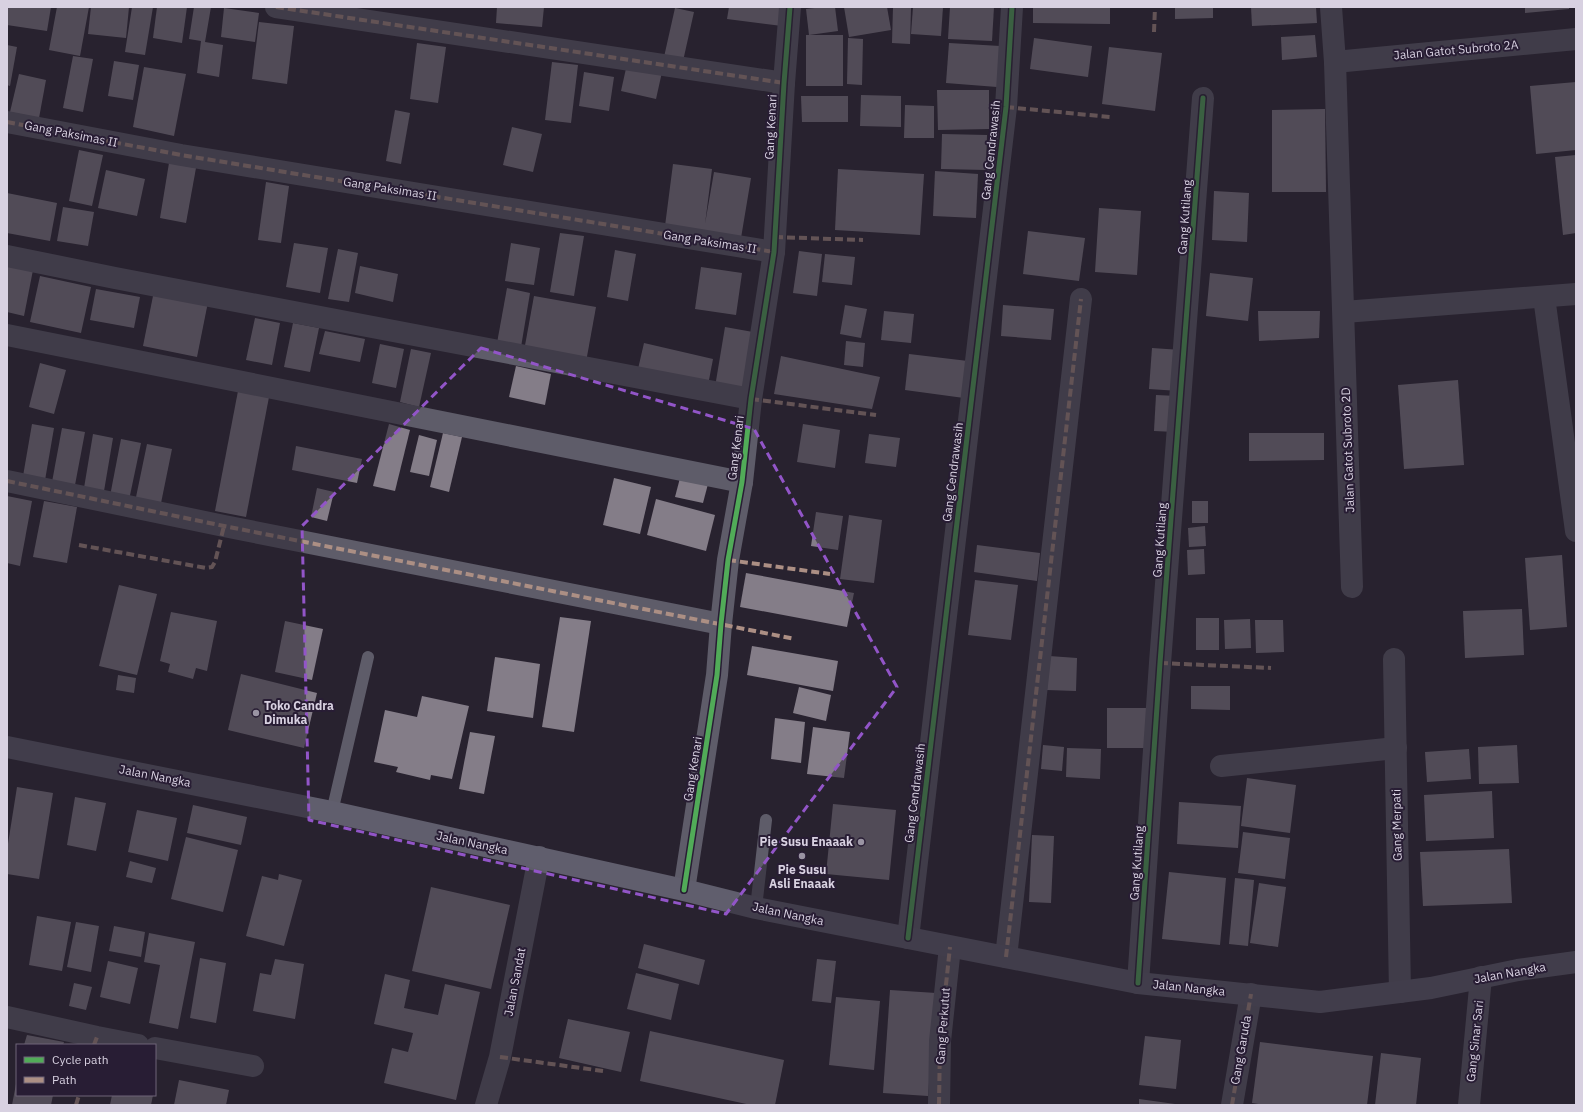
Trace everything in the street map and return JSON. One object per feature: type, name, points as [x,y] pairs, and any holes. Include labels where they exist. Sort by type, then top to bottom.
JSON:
[{"type":"main road","name":"Jalan Nangka","points":[[7,747],[332,812],[684,890],[756,908],[1138,983],[1320,1002],[1431,988],[1518,970],[1576,962]]},
{"type":"street","points":[[276,7],[784,83]]},
{"type":"street","name":"Gang Kenari","points":[[684,890],[717,675],[728,560],[742,482],[751,399],[774,252],[790,7]]},
{"type":"street","name":"Gang Cendrawasih","points":[[908,938],[1006,106],[1012,7]]},
{"type":"street","name":"Jalan Gatot Subroto 2D","points":[[1331,7],[1335,62],[1352,587]]},
{"type":"street","name":"Jalan Gatot Subroto 2A","points":[[1335,62],[1576,39]]},
{"type":"street","name":"Gang Kutilang","points":[[1138,983],[1203,98]]},
{"type":"street","name":"Gang Paksimas II","points":[[7,122],[181,155],[774,252]]},
{"type":"street","points":[[7,256],[115,278],[751,399]]},
{"type":"street","points":[[1344,312],[1576,294]]},
{"type":"street","points":[[1544,297],[1576,531]]},
{"type":"street","points":[[1006,957],[1081,299]]},
{"type":"street","points":[[7,335],[742,482]]},
{"type":"street","points":[[7,481],[224,526],[721,624]]},
{"type":"street","name":"Gang Merpati","points":[[1394,659],[1400,992]]},
{"type":"street","points":[[1221,766],[1396,748]]},
{"type":"street","name":"Jalan Sandat","points":[[486,1105],[500,1057],[539,858]]},
{"type":"street","name":"Gang Perkutut","points":[[939,1105],[940,1040],[950,947]]},
{"type":"street","name":"Gang Sinar Sari","points":[[1469,1105],[1481,977]]},
{"type":"street","name":"Gang Garuda","points":[[1232,1105],[1251,994]]},
{"type":"street","points":[[7,1016],[97,1038],[132,1044]]},
{"type":"street","points":[[156,1048],[253,1066]]},
{"type":"lane","points":[[332,812],[368,657]]},
{"type":"lane","points":[[756,908],[766,820]]},
{"type":"highlighted area","points":[[481,348],[754,429],[897,687],[726,914],[309,820],[302,526]]},
{"type":"building","points":[[7,7],[51,7],[47,31],[7,25]]},
{"type":"building","points":[[57,7],[89,7],[80,56],[49,50]]},
{"type":"building","points":[[91,7],[129,7],[126,38],[88,34]]},
{"type":"building","points":[[132,7],[153,7],[145,55],[125,52]]},
{"type":"building","points":[[157,7],[187,7],[182,43],[153,38]]},
{"type":"building","points":[[194,7],[211,7],[205,42],[223,45],[219,77],[197,73],[201,41],[189,39]]},
{"type":"building","points":[[497,7],[544,7],[542,27],[496,23]]},
{"type":"building","points":[[729,7],[784,7],[782,26],[727,19]]},
{"type":"building","points":[[835,7],[838,31],[809,35],[806,9]]},
{"type":"building","points":[[844,7],[887,7],[891,30],[849,37]]},
{"type":"building","points":[[893,7],[911,7],[910,44],[892,43]]},
{"type":"building","points":[[913,7],[943,7],[941,36],[911,34]]},
{"type":"building","points":[[950,7],[994,7],[992,41],[948,39]]},
{"type":"building","points":[[1033,7],[1110,7],[1110,24],[1033,23]]},
{"type":"building","points":[[1175,7],[1213,7],[1213,18],[1175,19]]},
{"type":"building","points":[[1251,7],[1316,7],[1317,23],[1252,26]]},
{"type":"building","points":[[1525,7],[1569,7],[1569,9],[1525,13]]},
{"type":"building","points":[[224,8],[259,13],[255,42],[221,37]]},
{"type":"building","points":[[675,8],[694,12],[683,61],[664,57]]},
{"type":"building","points":[[259,22],[294,26],[287,84],[252,79]]},
{"type":"building","points":[[806,35],[843,35],[843,86],[806,86]]},
{"type":"building","points":[[1315,35],[1317,57],[1282,60],[1281,37]]},
{"type":"building","points":[[848,38],[863,39],[862,85],[847,84]]},
{"type":"building","points":[[1034,38],[1092,46],[1088,77],[1030,69]]},
{"type":"building","points":[[417,43],[446,47],[438,103],[410,99]]},
{"type":"building","points":[[949,43],[1000,46],[997,87],[946,83]]},
{"type":"building","points":[[7,45],[17,47],[10,86],[7,85]]},
{"type":"building","points":[[1109,47],[1162,53],[1155,111],[1102,104]]},
{"type":"building","points":[[73,56],[93,59],[83,112],[63,108]]},
{"type":"building","points":[[114,61],[139,65],[133,100],[108,96]]},
{"type":"building","points":[[552,62],[578,65],[571,123],[545,120]]},
{"type":"building","points":[[627,64],[662,72],[656,99],[621,91]]},
{"type":"building","points":[[144,67],[186,74],[174,136],[133,127]]},
{"type":"building","points":[[584,72],[614,77],[609,111],[579,106]]},
{"type":"building","points":[[19,74],[46,80],[39,118],[10,112]]},
{"type":"building","points":[[1576,82],[1576,150],[1536,154],[1530,86]]},
{"type":"building","points":[[937,90],[989,90],[989,129],[938,130]]},
{"type":"building","points":[[861,95],[901,96],[901,127],[860,126]]},
{"type":"building","points":[[801,96],[848,96],[848,122],[802,122]]},
{"type":"building","points":[[905,105],[934,106],[934,138],[904,138]]},
{"type":"building","points":[[1325,109],[1326,192],[1272,192],[1272,110]]},
{"type":"building","points":[[395,110],[410,113],[401,164],[386,161]]},
{"type":"building","points":[[512,127],[542,134],[533,172],[503,165]]},
{"type":"building","points":[[942,134],[987,135],[986,170],[941,169]]},
{"type":"building","points":[[79,150],[103,155],[92,206],[69,201]]},
{"type":"building","points":[[1576,155],[1576,233],[1563,235],[1555,157]]},
{"type":"building","points":[[169,163],[196,168],[186,223],[160,218]]},
{"type":"building","points":[[673,164],[712,169],[705,224],[714,172],[751,178],[740,244],[665,226]]},
{"type":"building","points":[[838,169],[924,174],[920,235],[835,230]]},
{"type":"building","points":[[106,170],[145,179],[137,216],[98,208]]},
{"type":"building","points":[[935,171],[978,174],[976,218],[933,216]]},
{"type":"building","points":[[266,182],[289,186],[281,243],[258,240]]},
{"type":"building","points":[[1214,191],[1249,193],[1247,242],[1212,240]]},
{"type":"building","points":[[7,193],[57,203],[50,241],[7,233]]},
{"type":"building","points":[[63,207],[94,212],[88,246],[57,241]]},
{"type":"building","points":[[1099,208],[1141,211],[1137,275],[1095,272]]},
{"type":"building","points":[[1028,231],[1085,238],[1079,281],[1023,274]]},
{"type":"building","points":[[560,233],[584,236],[574,296],[550,292]]},
{"type":"building","points":[[294,243],[328,248],[320,293],[286,287]]},
{"type":"building","points":[[511,243],[540,248],[534,285],[505,281]]},
{"type":"building","points":[[338,249],[358,253],[349,302],[328,299]]},
{"type":"building","points":[[615,250],[636,254],[628,301],[607,297]]},
{"type":"building","points":[[799,251],[822,254],[817,296],[793,293]]},
{"type":"building","points":[[825,254],[855,257],[852,285],[822,282]]},
{"type":"building","points":[[7,265],[33,270],[24,316],[7,312]]},
{"type":"building","points":[[360,266],[398,274],[393,302],[355,293]]},
{"type":"building","points":[[701,267],[742,273],[736,315],[695,309]]},
{"type":"building","points":[[1210,273],[1253,278],[1248,321],[1206,316]]},
{"type":"building","points":[[40,276],[91,287],[81,333],[30,322]]},
{"type":"building","points":[[507,288],[530,293],[521,347],[497,343]]},
{"type":"building","points":[[96,289],[140,297],[134,328],[90,320]]},
{"type":"building","points":[[154,291],[208,302],[197,357],[143,346]]},
{"type":"building","points":[[534,296],[596,307],[586,362],[524,351]]},
{"type":"building","points":[[845,305],[867,309],[861,338],[840,334]]},
{"type":"building","points":[[1003,305],[1054,309],[1051,340],[1001,336]]},
{"type":"building","points":[[884,311],[914,314],[911,343],[881,340]]},
{"type":"building","points":[[1258,311],[1320,311],[1319,338],[1259,341]]},
{"type":"building","points":[[255,318],[280,323],[272,365],[246,360]]},
{"type":"building","points":[[293,323],[319,328],[310,372],[284,367]]},
{"type":"building","points":[[725,327],[753,332],[743,391],[715,387]]},
{"type":"building","points":[[325,331],[365,339],[360,362],[319,354]]},
{"type":"building","points":[[846,341],[865,343],[863,367],[844,365]]},
{"type":"building","points":[[644,343],[713,359],[708,385],[638,369]]},
{"type":"building","points":[[380,344],[404,349],[396,388],[372,383]]},
{"type":"building","points":[[1152,348],[1181,350],[1179,391],[1149,389]]},
{"type":"building","points":[[411,349],[431,353],[419,407],[400,402]]},
{"type":"building","points":[[909,354],[968,361],[964,398],[905,390]]},
{"type":"building","points":[[781,356],[880,377],[872,409],[774,394]]},
{"type":"building","points":[[40,363],[66,370],[54,414],[29,407]]},
{"type":"building","points":[[516,366],[551,374],[545,405],[509,397]]},
{"type":"building","points":[[1458,380],[1464,465],[1404,469],[1398,385]]},
{"type":"building","points":[[238,391],[269,397],[246,517],[215,511]]},
{"type":"building","points":[[1156,395],[1177,396],[1175,432],[1154,431]]},
{"type":"building","points":[[32,424],[54,428],[44,486],[22,482]]},
{"type":"building","points":[[389,424],[410,430],[395,491],[373,486]]},
{"type":"building","points":[[803,424],[840,430],[835,468],[797,462]]},
{"type":"building","points":[[62,428],[85,432],[75,485],[52,482]]},
{"type":"building","points":[[443,433],[462,437],[449,492],[430,487]]},
{"type":"building","points":[[1249,433],[1324,433],[1324,460],[1249,461]]},
{"type":"building","points":[[93,434],[113,438],[104,491],[84,488]]},
{"type":"building","points":[[869,434],[900,438],[896,467],[865,463]]},
{"type":"building","points":[[419,435],[437,440],[429,476],[410,472]]},
{"type":"building","points":[[121,439],[141,443],[129,500],[110,496]]},
{"type":"building","points":[[147,444],[172,449],[160,508],[135,502]]},
{"type":"building","points":[[296,446],[362,459],[357,483],[292,470]]},
{"type":"building","points":[[614,478],[651,487],[640,534],[603,525]]},
{"type":"building","points":[[680,478],[708,484],[703,503],[675,497]]},
{"type":"building","points":[[317,488],[334,492],[327,521],[311,517]]},
{"type":"building","points":[[7,496],[32,501],[20,566],[7,563]]},
{"type":"building","points":[[656,499],[715,515],[706,551],[647,535]]},
{"type":"building","points":[[44,501],[77,507],[67,563],[33,557]]},
{"type":"building","points":[[1192,501],[1208,501],[1208,523],[1192,523]]},
{"type":"building","points":[[816,512],[843,516],[838,550],[811,546]]},
{"type":"building","points":[[849,515],[882,520],[874,583],[840,579]]},
{"type":"building","points":[[1205,526],[1206,546],[1189,547],[1188,528]]},
{"type":"building","points":[[977,545],[1040,553],[1037,581],[974,572]]},
{"type":"building","points":[[1204,549],[1205,574],[1188,575],[1187,550]]},
{"type":"building","points":[[1562,555],[1567,627],[1530,630],[1525,558]]},
{"type":"building","points":[[746,573],[854,593],[847,627],[740,607]]},
{"type":"building","points":[[975,580],[1018,585],[1011,640],[968,635]]},
{"type":"building","points":[[119,585],[157,594],[137,675],[99,666]]},
{"type":"building","points":[[1522,609],[1524,655],[1465,658],[1463,611]]},
{"type":"building","points":[[171,612],[217,621],[207,671],[196,668],[193,679],[168,672],[170,664],[160,661]]},
{"type":"building","points":[[560,617],[591,621],[574,732],[542,727]]},
{"type":"building","points":[[1196,618],[1219,618],[1219,650],[1196,650]]},
{"type":"building","points":[[1250,619],[1251,648],[1225,649],[1224,620]]},
{"type":"building","points":[[1255,620],[1283,620],[1284,652],[1256,653]]},
{"type":"building","points":[[285,621],[323,629],[312,680],[275,672]]},
{"type":"building","points":[[752,646],[838,661],[833,691],[747,675]]},
{"type":"building","points":[[1049,656],[1077,658],[1076,691],[1047,690]]},
{"type":"building","points":[[495,657],[540,664],[533,718],[487,711]]},
{"type":"building","points":[[241,674],[317,693],[304,748],[228,730]]},
{"type":"building","points":[[118,675],[136,678],[134,693],[116,690]]},
{"type":"building","points":[[1191,686],[1230,686],[1230,710],[1191,709]]},
{"type":"building","points":[[799,687],[831,695],[826,721],[793,713]]},
{"type":"building","points":[[422,696],[469,706],[452,779],[431,775],[430,780],[396,772],[398,767],[374,762],[385,710],[417,717]]},
{"type":"building","points":[[1107,708],[1150,708],[1150,748],[1107,748]]},
{"type":"building","points":[[775,718],[805,722],[801,763],[771,759]]},
{"type":"building","points":[[813,727],[850,732],[844,778],[807,774]]},
{"type":"building","points":[[470,732],[495,736],[484,794],[459,789]]},
{"type":"building","points":[[1043,745],[1064,747],[1062,771],[1041,769]]},
{"type":"building","points":[[1517,745],[1519,783],[1479,784],[1478,747]]},
{"type":"building","points":[[1067,748],[1101,749],[1100,779],[1066,777]]},
{"type":"building","points":[[1469,749],[1471,779],[1427,782],[1425,752]]},
{"type":"building","points":[[1247,778],[1296,785],[1290,833],[1241,826]]},
{"type":"building","points":[[17,787],[53,793],[39,879],[7,874],[7,850]]},
{"type":"building","points":[[1492,791],[1494,838],[1426,841],[1424,795]]},
{"type":"building","points":[[75,797],[106,803],[96,851],[67,845]]},
{"type":"building","points":[[1179,802],[1241,806],[1238,848],[1177,844]]},
{"type":"building","name":"Pie Susu Enaaak","points":[[833,804],[896,810],[889,880],[826,874]]},
{"type":"building","points":[[193,805],[247,817],[241,845],[187,833]]},
{"type":"building","points":[[137,810],[177,818],[168,861],[128,852]]},
{"type":"building","points":[[1243,832],[1290,838],[1285,879],[1238,873]]},
{"type":"building","points":[[1032,835],[1054,836],[1051,903],[1029,902]]},
{"type":"building","points":[[186,837],[238,850],[223,912],[171,899]]},
{"type":"building","points":[[1509,849],[1512,903],[1423,906],[1420,852]]},
{"type":"building","points":[[130,861],[156,868],[152,883],[126,877]]},
{"type":"building","points":[[1169,872],[1226,878],[1220,945],[1162,939]]},
{"type":"building","points":[[279,874],[302,880],[284,946],[246,936],[262,876],[278,880]]},
{"type":"building","points":[[1235,878],[1254,880],[1248,946],[1229,944]]},
{"type":"building","points":[[1259,883],[1286,887],[1278,947],[1250,943]]},
{"type":"building","points":[[431,887],[510,905],[491,989],[412,971]]},
{"type":"building","points":[[37,916],[71,922],[62,971],[29,965]]},
{"type":"building","points":[[76,922],[99,926],[91,972],[67,967]]},
{"type":"building","points":[[114,926],[145,932],[141,957],[109,951]]},
{"type":"building","points":[[149,933],[195,942],[178,1029],[149,1023],[160,965],[144,962]]},
{"type":"building","points":[[644,944],[705,960],[699,985],[638,968]]},
{"type":"building","points":[[200,958],[226,963],[216,1023],[190,1018]]},
{"type":"building","points":[[275,959],[304,964],[295,1019],[253,1011],[260,973],[271,975]]},
{"type":"building","points":[[817,959],[836,961],[831,1003],[812,1001]]},
{"type":"building","points":[[108,961],[138,968],[130,1004],[100,997]]},
{"type":"building","points":[[636,973],[679,984],[671,1020],[627,1009]]},
{"type":"building","points":[[385,974],[410,980],[404,1008],[438,1015],[445,984],[480,992],[456,1100],[384,1083],[392,1048],[408,1052],[413,1033],[374,1024]]},
{"type":"building","points":[[74,983],[92,987],[86,1010],[69,1006]]},
{"type":"building","points":[[890,990],[936,993],[928,1096],[883,1093]]},
{"type":"building","points":[[836,997],[880,1001],[874,1070],[829,1065]]},
{"type":"building","points":[[568,1019],[630,1032],[621,1072],[559,1058]]},
{"type":"building","points":[[650,1031],[784,1060],[775,1105],[751,1105],[640,1081]]},
{"type":"building","points":[[27,1035],[64,1042],[63,1044],[24,1044]]},
{"type":"building","points":[[1145,1036],[1181,1040],[1176,1089],[1139,1085]]},
{"type":"building","points":[[1260,1042],[1373,1056],[1367,1105],[1265,1105],[1252,1103]]},
{"type":"building","points":[[1381,1053],[1421,1058],[1416,1105],[1375,1105]]},
{"type":"building","points":[[179,1080],[229,1090],[226,1105],[174,1105]]},
{"type":"building","points":[[16,1084],[16,1096],[53,1096],[51,1105],[12,1105]]},
{"type":"building","points":[[112,1096],[153,1096],[151,1105],[110,1105]]},
{"type":"building","points":[[1139,1099],[1175,1104],[1175,1105],[1139,1105]]},
{"type":"marked path","points":[[276,7],[784,83]]},
{"type":"marked path","points":[[1154,32],[1155,7]]},
{"type":"marked path","points":[[1006,107],[1110,117]]},
{"type":"marked path","points":[[7,122],[181,155],[774,252]]},
{"type":"marked path","points":[[775,237],[863,240]]},
{"type":"marked path","points":[[1006,957],[1081,299]]},
{"type":"marked path","points":[[751,399],[876,415]]},
{"type":"marked path","points":[[7,481],[224,526],[795,639]]},
{"type":"marked path","points":[[79,545],[206,568],[212,567],[215,562],[224,526]]},
{"type":"marked path","points":[[728,560],[830,574]]},
{"type":"marked path","points":[[1160,663],[1271,668]]},
{"type":"marked path","points":[[939,1105],[940,1041],[950,947]]},
{"type":"marked path","points":[[1232,1105],[1251,994]]},
{"type":"marked path","points":[[94,1044],[97,1037]]},
{"type":"marked path","points":[[500,1057],[603,1071]]},
{"type":"marked path","points":[[76,1105],[79,1096]]},
{"type":"cycle path","points":[[684,890],[717,675],[728,560],[742,482],[751,399],[774,252],[790,7]]},
{"type":"cycle path","points":[[908,938],[1006,107],[1012,7]]},
{"type":"cycle path","points":[[1138,983],[1160,663],[1203,98]]},
{"type":"place","name":"Toko Candra Dimuka","points":[[256,713]]},
{"type":"place","name":"Pie Susu Enaaak","points":[[861,842]]},
{"type":"place","name":"Pie Susu Asli Enaaak","points":[[802,856]]}]
